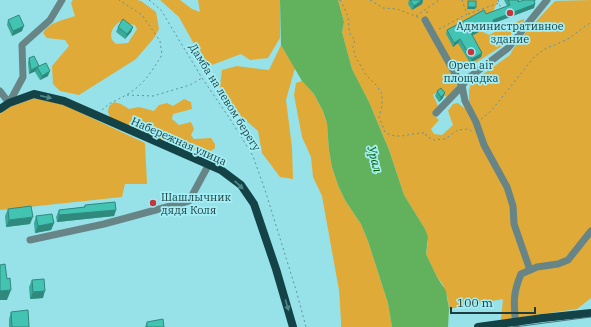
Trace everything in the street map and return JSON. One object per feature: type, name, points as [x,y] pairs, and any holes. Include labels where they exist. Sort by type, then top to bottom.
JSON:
[{"type":"main road","name":"Набережная улица","points":[[0,109],[9,103],[34,94],[64,101],[221,170],[241,185],[254,204],[273,270],[293,327]]},
{"type":"main road","points":[[478,327],[591,313]]},
{"type":"street","points":[[0,91],[9,103],[23,77],[22,45],[50,20],[62,0]]},
{"type":"street","points":[[436,113],[467,79],[508,48],[547,0]]},
{"type":"street","points":[[425,20],[462,86],[465,101],[476,122],[484,144],[507,188],[513,206],[514,224],[530,270]]},
{"type":"street","points":[[30,240],[104,224],[190,201],[208,164]]},
{"type":"street","points":[[516,327],[513,299],[520,274],[538,267],[558,264],[568,260],[591,231]]},
{"type":"path","points":[[96,115],[109,103],[126,95],[146,79],[162,55],[160,41],[142,15],[119,0]]},
{"type":"path","name":"Дамба на левом берегу","points":[[149,0],[161,10],[202,78],[253,156],[276,222],[306,327]]},
{"type":"path","points":[[340,0],[349,19],[351,36],[355,39],[353,47],[355,56],[366,75],[382,94],[382,106],[379,117],[385,132],[397,137],[412,133],[426,133],[426,136],[434,140],[445,139],[458,130],[469,128],[474,134]]},
{"type":"path","points":[[370,0],[383,8],[397,9],[425,20]]},
{"type":"path","points":[[416,16],[439,0]]},
{"type":"path","points":[[462,0],[467,14]]},
{"type":"path","points":[[498,0],[501,9]]},
{"type":"path","points":[[432,32],[467,14],[500,3]]},
{"type":"path","points":[[476,122],[491,112],[534,57],[545,49],[568,39],[591,22]]},
{"type":"path","points":[[126,95],[153,96],[190,86],[202,78]]},
{"type":"shaded area","points":[[73,0],[141,1],[156,12],[159,29],[154,38],[136,59],[79,95],[60,91],[53,84],[52,66],[69,46],[65,40],[47,38],[43,33],[49,26],[75,16],[71,3]],"holes":[[[119,22],[135,25],[137,29],[128,43],[116,44],[112,40],[112,30]]]},
{"type":"shaded area","points":[[160,0],[180,0],[192,9],[200,12],[198,0],[280,0],[280,38],[268,58],[250,60],[241,54],[204,68],[197,57],[194,44],[179,17]]},
{"type":"shaded area","points":[[338,0],[498,0],[493,12],[481,25],[483,32],[489,35],[524,19],[524,22],[515,29],[502,46],[469,67],[459,65],[460,82],[448,97],[444,96],[440,90],[433,95],[438,106],[433,115],[439,120],[431,129],[434,134],[442,135],[453,125],[448,111],[453,104],[458,103],[464,108],[469,105],[469,90],[471,84],[477,82],[482,75],[510,55],[528,30],[555,1],[591,0],[591,298],[577,309],[501,320],[503,299],[449,309],[448,299],[442,283],[437,277],[426,254],[428,242],[425,229],[404,195],[389,150],[369,102],[352,69],[342,32],[344,22]]},
{"type":"shaded area","points":[[281,45],[295,68],[286,100],[292,148],[293,179],[280,177],[262,153],[258,131],[242,117],[221,92],[220,86],[222,70],[237,66],[269,70]]},
{"type":"shaded area","points":[[302,81],[314,94],[323,111],[327,123],[332,167],[345,200],[361,224],[368,241],[388,303],[392,327],[341,327],[339,290],[322,196],[313,177],[311,157],[302,137],[294,95],[296,83]]},
{"type":"shaded area","points":[[35,98],[64,105],[145,143],[147,184],[125,184],[122,197],[0,210],[0,114],[10,107]]},
{"type":"shaded area","points":[[184,99],[191,102],[192,109],[173,114],[172,119],[179,125],[191,122],[194,129],[191,135],[194,139],[211,138],[215,144],[215,148],[211,151],[199,148],[195,150],[164,141],[116,121],[110,117],[108,112],[109,106],[114,102],[129,109],[139,107],[154,111],[159,105],[167,103],[173,106]]},
{"type":"water","name":"Урал","points":[[280,0],[338,0],[344,22],[342,32],[352,69],[369,102],[389,150],[404,195],[425,229],[428,237],[426,254],[437,277],[446,291],[449,309],[448,327],[392,327],[388,303],[368,241],[361,224],[345,200],[332,167],[327,123],[323,111],[314,94],[302,81],[281,45]]},
{"type":"building","points":[[410,0],[422,0],[414,6]]},
{"type":"building","points":[[508,0],[519,0],[518,2],[524,0],[534,0],[535,4],[493,20],[495,26],[489,28],[487,24],[471,33],[482,53],[472,59],[460,39],[454,43],[447,30],[484,10],[486,14],[510,5]]},
{"type":"building","points":[[468,1],[476,1],[476,7],[468,7]]},
{"type":"building","points":[[19,15],[24,26],[13,31],[8,20]]},
{"type":"building","points":[[123,19],[133,27],[127,34],[118,27]]},
{"type":"building","points":[[34,56],[39,66],[31,70],[29,58]]},
{"type":"building","points":[[46,63],[50,71],[42,76],[37,67]]},
{"type":"building","points":[[441,88],[445,93],[441,97],[437,91]]},
{"type":"building","points":[[115,202],[116,210],[59,215],[59,210],[85,207],[85,205]]},
{"type":"building","points":[[31,206],[33,217],[9,220],[8,209]]},
{"type":"building","points":[[52,214],[54,223],[38,226],[36,216]]},
{"type":"building","points":[[5,264],[7,279],[10,278],[11,290],[0,291],[0,265]]},
{"type":"building","points":[[44,279],[45,291],[33,292],[32,280]]},
{"type":"building","points":[[28,310],[29,327],[12,327],[11,312]]},
{"type":"building","points":[[163,319],[164,327],[147,327],[147,322]]},
{"type":"tram line","points":[[514,327],[591,317]]},
{"type":"place","name":"Административное здание","points":[[510,13]]},
{"type":"place","name":"Open air площадка","points":[[471,52]]},
{"type":"place","name":"Шашлычник дядя Коля","points":[[153,203]]}]
